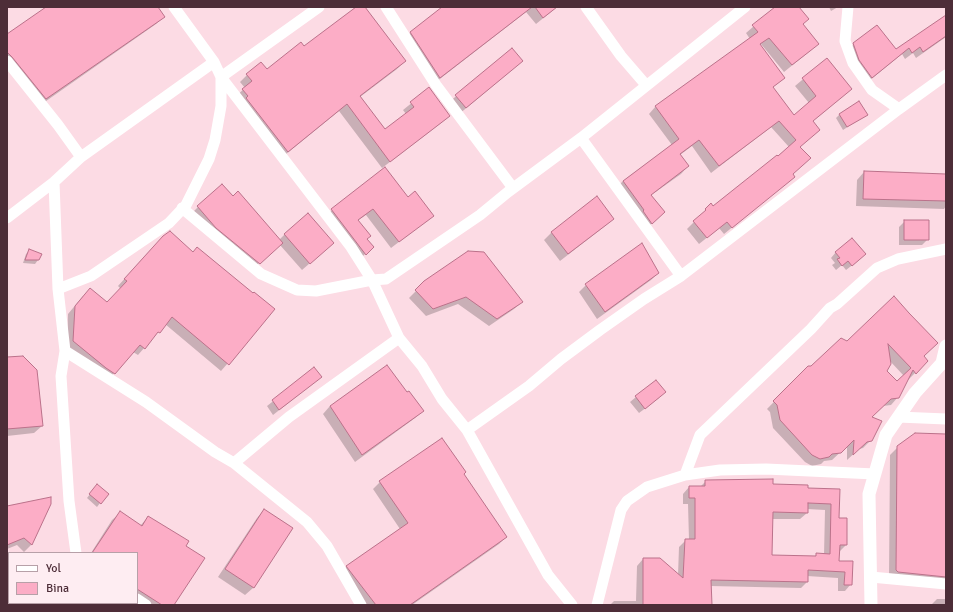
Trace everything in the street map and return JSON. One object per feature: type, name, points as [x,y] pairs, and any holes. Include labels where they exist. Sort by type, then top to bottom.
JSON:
[{"type":"street","points":[[174,7],[214,62],[221,77],[351,247],[372,280],[400,338],[422,366],[442,398],[467,430],[548,575],[572,605]]},
{"type":"street","points":[[221,77],[319,7]]},
{"type":"street","points":[[386,7],[436,85],[513,188]]},
{"type":"street","points":[[586,7],[621,56],[646,85]]},
{"type":"street","points":[[182,208],[261,274],[297,290],[316,291],[372,280],[386,279],[480,215],[513,188],[581,138],[745,7]]},
{"type":"street","points":[[848,7],[845,41],[853,64],[872,90],[899,109]]},
{"type":"street","points":[[7,61],[58,125],[81,157]]},
{"type":"street","points":[[7,218],[54,182],[81,157],[214,62]]},
{"type":"street","points":[[467,430],[529,386],[561,359],[600,330],[644,299],[681,276],[899,109],[946,75]]},
{"type":"street","points":[[58,289],[91,276],[169,222],[186,205],[209,160],[215,140],[221,106],[221,77]]},
{"type":"street","points":[[581,138],[681,276]]},
{"type":"street","points":[[54,182],[58,289],[65,351],[61,376],[69,501],[76,552]]},
{"type":"street","points":[[686,475],[700,434],[811,329],[830,308],[837,304],[877,268],[898,259],[946,249]]},
{"type":"street","points":[[234,463],[289,417],[400,338]]},
{"type":"street","points":[[871,605],[869,494],[886,435],[915,392],[942,363],[946,346]]},
{"type":"street","points":[[65,351],[146,402],[215,452],[234,463],[307,522],[327,546],[361,605]]},
{"type":"street","points":[[898,418],[946,419]]},
{"type":"street","points":[[597,605],[621,510],[628,501],[647,487],[686,475],[720,470],[766,469],[875,474]]},
{"type":"street","points":[[871,577],[946,584]]},
{"type":"building","points":[[46,7],[158,7],[165,17],[46,99],[7,52],[7,34]]},
{"type":"building","points":[[356,7],[365,7],[406,61],[360,96],[385,129],[414,107],[410,102],[429,87],[450,116],[390,162],[347,104],[288,152],[246,98],[248,96],[242,89],[252,81],[246,74],[261,62],[267,69],[301,42],[304,46]]},
{"type":"building","points":[[442,7],[532,7],[440,78],[410,32]]},
{"type":"building","points":[[535,7],[557,7],[543,18]]},
{"type":"building","points":[[775,7],[799,7],[809,19],[803,24],[819,44],[792,65],[769,38],[760,44],[785,78],[773,87],[794,115],[816,96],[802,78],[827,58],[852,89],[813,121],[820,130],[800,147],[811,158],[793,174],[795,177],[732,228],[727,222],[707,238],[693,221],[706,210],[705,209],[711,203],[713,206],[777,155],[778,156],[796,140],[779,121],[719,166],[699,140],[680,154],[689,166],[651,195],[665,212],[652,224],[623,181],[679,139],[655,106],[758,32],[752,25]]},
{"type":"building","points":[[946,15],[946,36],[923,52],[920,47],[912,53],[909,48],[872,78],[859,60],[853,43],[877,25],[896,49]]},
{"type":"building","points":[[512,48],[523,61],[466,108],[455,95]]},
{"type":"building","points":[[859,101],[868,115],[847,127],[839,114]]},
{"type":"building","points":[[385,167],[408,197],[415,191],[434,216],[399,242],[373,209],[358,220],[371,236],[367,239],[374,247],[366,255],[331,209]]},
{"type":"building","points":[[864,171],[946,174],[946,201],[863,199]]},
{"type":"building","points":[[222,184],[233,196],[238,191],[283,243],[260,264],[216,228],[197,206]]},
{"type":"building","points":[[597,196],[614,219],[568,254],[551,232]]},
{"type":"building","points":[[308,213],[334,243],[310,264],[284,234]]},
{"type":"building","points":[[904,220],[929,220],[929,240],[904,240]]},
{"type":"building","points":[[170,231],[193,252],[197,247],[275,309],[229,365],[172,317],[145,349],[140,345],[115,374],[73,341],[75,306],[90,288],[107,302],[127,281],[124,279],[163,236]]},
{"type":"building","points":[[852,238],[866,254],[852,266],[848,261],[842,266],[837,259],[840,258],[835,252]]},
{"type":"building","points":[[642,243],[659,273],[605,312],[585,284]]},
{"type":"building","points":[[29,249],[42,254],[39,260],[25,260]]},
{"type":"building","points":[[468,251],[484,252],[523,302],[497,319],[466,297],[433,309],[415,290],[424,281]]},
{"type":"building","points":[[894,296],[938,343],[924,356],[928,361],[916,374],[913,370],[899,398],[891,399],[872,417],[882,421],[872,441],[867,442],[853,455],[854,440],[841,453],[832,454],[829,457],[820,459],[812,455],[780,420],[777,405],[773,401],[808,366],[811,366],[841,338],[847,341]],"holes":[[[888,344],[911,368],[897,381],[887,371],[891,364]]]},
{"type":"building","points":[[23,356],[37,370],[43,426],[7,429],[7,357]]},
{"type":"building","points":[[387,365],[407,392],[409,391],[424,411],[362,455],[330,406]]},
{"type":"building","points":[[314,367],[322,377],[279,410],[272,400]]},
{"type":"building","points":[[656,380],[666,392],[645,409],[635,396]]},
{"type":"building","points":[[915,433],[946,434],[946,577],[898,572],[896,570],[897,446]]},
{"type":"building","points":[[442,438],[466,472],[464,474],[507,537],[410,605],[376,605],[346,566],[408,523],[379,481]]},
{"type":"building","points":[[773,479],[773,484],[808,485],[808,488],[840,489],[839,518],[847,518],[847,545],[840,545],[839,561],[853,561],[852,585],[844,585],[845,572],[808,570],[808,582],[711,580],[712,605],[643,605],[643,558],[660,558],[683,578],[685,539],[695,539],[695,498],[689,498],[689,486],[705,486],[705,480]],"holes":[[[808,503],[831,504],[830,554],[816,553],[816,556],[772,555],[773,512],[808,513]]]},
{"type":"building","points":[[97,484],[109,494],[101,504],[89,494]]},
{"type":"building","points":[[51,497],[51,504],[32,545],[24,538],[7,545],[7,506]]},
{"type":"building","points":[[264,509],[293,528],[254,588],[225,569]]},
{"type":"building","points":[[120,511],[142,526],[148,516],[189,541],[186,546],[205,558],[174,605],[162,605],[138,590],[138,552],[93,552]]}]
